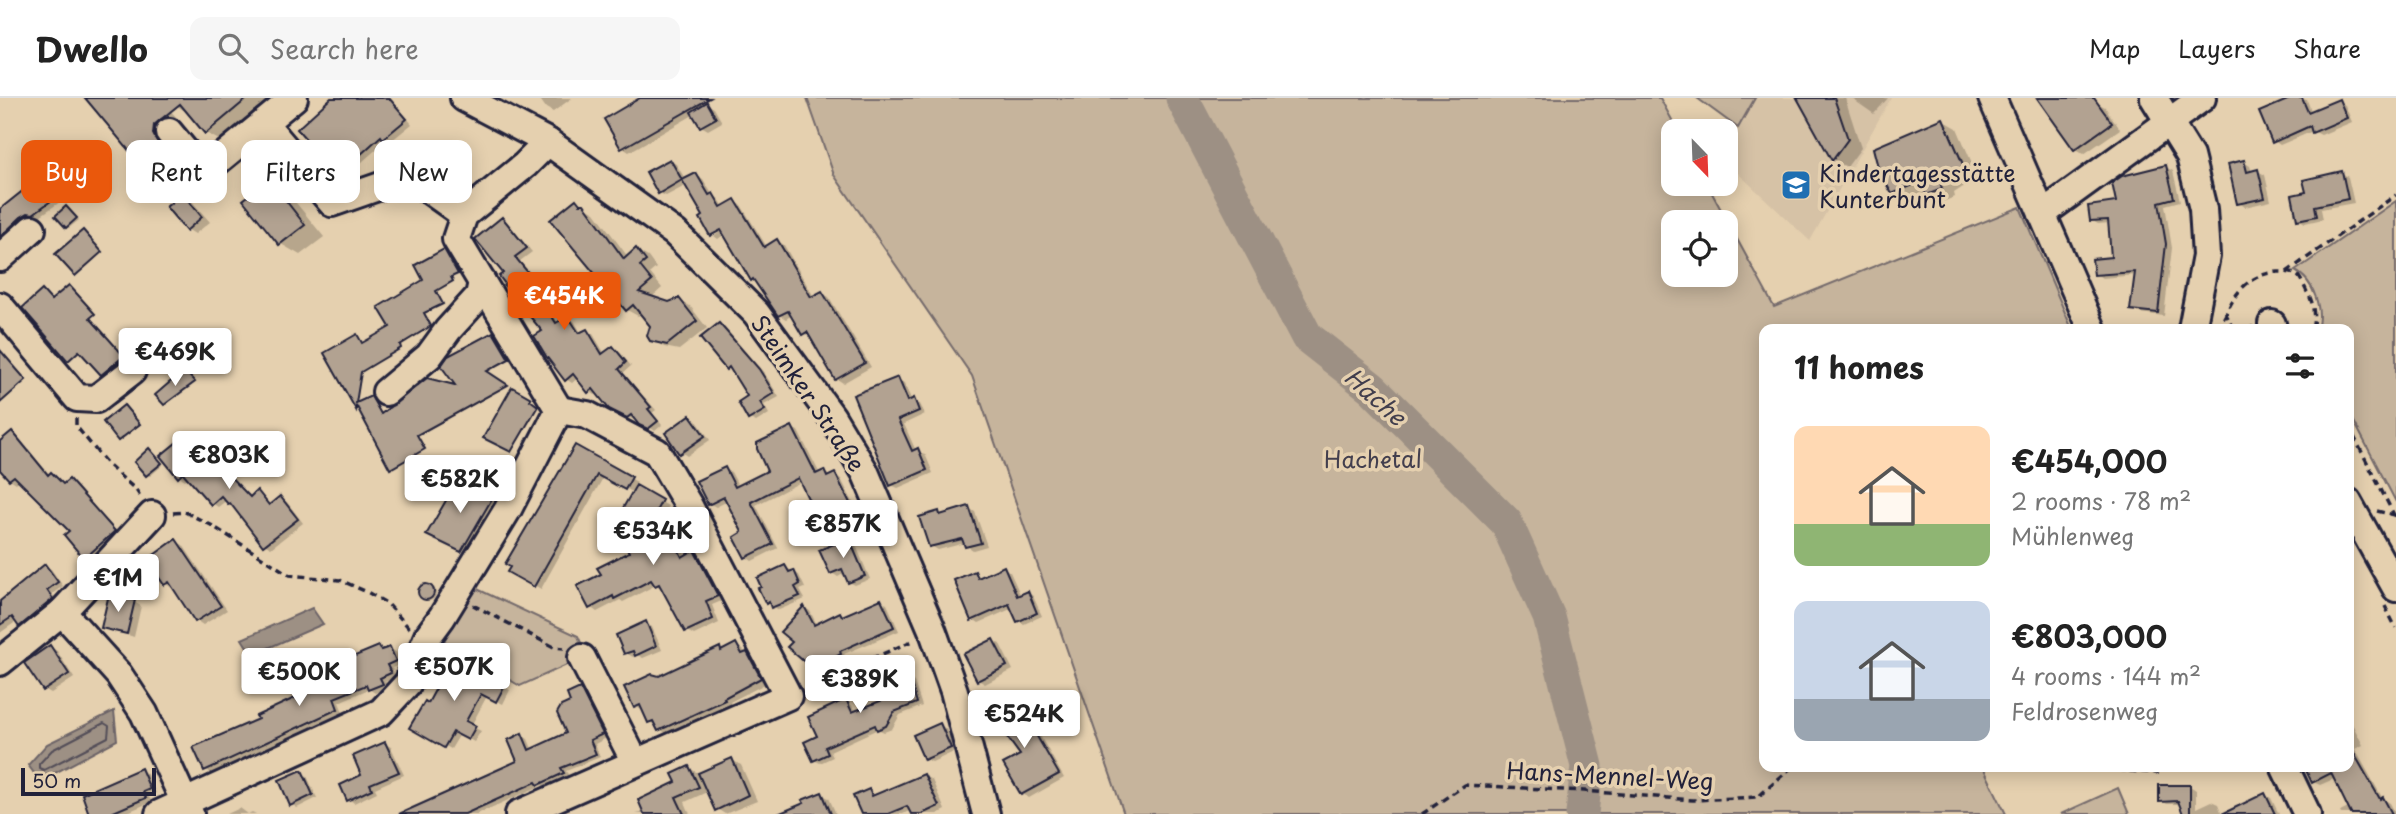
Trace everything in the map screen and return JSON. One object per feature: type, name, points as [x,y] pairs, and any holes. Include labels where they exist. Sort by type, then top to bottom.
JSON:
[{"type":"street","points":[[169,132],[203,173],[294,98]]},
{"type":"street","name":"Steimker Straße","points":[[464,98],[548,142],[675,233],[756,313],[832,417],[865,472],[933,632],[954,691],[986,814]]},
{"type":"street","points":[[1992,98],[2090,324]]},
{"type":"street","points":[[2154,98],[2190,156],[2203,209],[2206,256],[2193,324]]},
{"type":"street","points":[[2042,214],[2202,98]]},
{"type":"street","points":[[264,123],[332,203],[395,181],[412,178],[464,215]]},
{"type":"street","points":[[519,814],[788,696],[695,518],[657,452],[587,415],[559,410],[457,239],[464,215],[525,165],[548,142]]},
{"type":"street","points":[[0,258],[32,229]]},
{"type":"street","points":[[386,392],[429,356],[447,330],[479,296],[482,282]]},
{"type":"street","points":[[1,310],[76,398],[96,399],[132,371]]},
{"type":"street","points":[[159,814],[187,808],[381,712],[408,683],[428,636],[508,509],[559,410]]},
{"type":"street","points":[[2354,514],[2396,588]]},
{"type":"street","points":[[0,662],[62,612],[152,515]]},
{"type":"street","points":[[62,612],[119,675],[145,713],[187,808]]},
{"type":"street","points":[[582,658],[635,761]]},
{"type":"street","points":[[2287,772],[2307,814]]},
{"type":"path","points":[[2287,272],[2396,195]]},
{"type":"path","points":[[2221,324],[2234,296],[2248,281],[2268,273],[2287,272],[2299,277],[2312,299],[2313,324]]},
{"type":"path","points":[[2226,314],[2231,324]]},
{"type":"path","points":[[76,398],[76,426],[108,465],[136,490],[152,515],[185,512],[211,525],[290,575],[340,580],[368,592],[388,604],[407,629],[428,636]]},
{"type":"path","points":[[2354,437],[2395,516]]},
{"type":"path","points":[[462,585],[475,608],[554,647],[572,648],[582,658]]},
{"type":"path","points":[[788,696],[933,632]]},
{"type":"path","name":"Hans-Mennel-Weg","points":[[1422,814],[1465,785],[1693,800],[1758,797],[1786,772]]},
{"type":"path","points":[[2137,772],[2159,774]]},
{"type":"shaded area","name":"Kindertagesstätte Kunterbunt","points":[[1755,98],[1891,98],[1810,241],[1738,173],[1738,128]]},
{"type":"green space","name":"Hachetal","points":[[807,98],[1660,98],[1671,119],[1661,119],[1661,196],[1714,196],[1721,210],[1661,210],[1661,287],[1738,287],[1738,241],[1774,307],[2020,207],[2070,324],[1759,324],[1759,772],[1985,772],[2006,814],[1124,814],[972,376],[834,175]]},
{"type":"green space","points":[[1697,98],[1755,98],[1738,128],[1738,119],[1726,119]]},
{"type":"green space","points":[[2396,201],[2396,502],[2354,422],[2354,324],[2318,324],[2318,305],[2312,288],[2302,275],[2295,271]]},
{"type":"green space","points":[[475,588],[578,636],[587,656],[520,686],[444,641]]},
{"type":"green space","points":[[2118,788],[2129,814],[2061,814]]},
{"type":"water","points":[[312,608],[323,624],[252,655],[242,639]]},
{"type":"water","points":[[114,711],[117,740],[40,781],[28,765],[47,744]]},
{"type":"building","points":[[85,98],[248,98],[205,134],[180,104],[154,125],[153,134],[156,140],[126,140],[126,147]]},
{"type":"building","points":[[331,98],[389,98],[407,119],[383,139],[381,136],[374,140],[360,155],[360,140],[307,140],[297,129]]},
{"type":"building","points":[[640,98],[710,98],[621,149],[604,119]]},
{"type":"building","points":[[1797,98],[1834,98],[1848,139],[1832,161]]},
{"type":"building","points":[[2037,98],[2094,98],[2112,123],[2074,150]]},
{"type":"building","points":[[2292,98],[2302,98],[2308,112],[2339,99],[2347,118],[2312,133],[2310,126],[2272,143],[2259,112]]},
{"type":"building","points":[[707,102],[716,118],[700,127],[691,112]]},
{"type":"building","points":[[1943,118],[1965,169],[1941,185],[1942,189],[1927,195],[1918,183],[1892,194],[1879,171],[1873,148]]},
{"type":"building","points":[[670,159],[682,180],[658,194],[646,172]]},
{"type":"building","points":[[2244,160],[2247,172],[2258,169],[2265,198],[2237,204],[2228,164]]},
{"type":"building","points":[[2166,165],[2174,198],[2159,202],[2166,244],[2158,313],[2130,310],[2135,272],[2094,275],[2092,259],[2111,257],[2108,220],[2090,221],[2088,206],[2116,202],[2112,183],[2122,176]]},
{"type":"building","points":[[2342,171],[2348,199],[2315,206],[2317,216],[2297,220],[2292,195],[2306,192],[2303,180]]},
{"type":"building","points":[[696,173],[709,195],[713,193],[721,207],[735,199],[764,247],[777,239],[811,297],[822,291],[865,363],[835,380],[807,332],[802,335],[788,311],[778,316],[753,279],[751,281],[721,230],[710,236],[700,218],[703,216],[682,180]]},
{"type":"building","points":[[21,192],[21,203],[48,203],[33,214],[28,213],[21,217],[0,237],[0,209]]},
{"type":"building","points":[[576,199],[580,204],[584,204],[624,259],[636,248],[646,261],[640,266],[652,281],[639,292],[669,302],[679,298],[697,321],[667,345],[650,341],[647,336],[650,326],[633,305],[626,311],[550,220]]},
{"type":"building","points":[[171,203],[190,203],[202,217],[186,231],[166,207]]},
{"type":"building","points":[[245,203],[288,203],[305,225],[279,245]]},
{"type":"building","points":[[66,206],[77,218],[66,228],[55,216]]},
{"type":"building","points":[[502,217],[527,248],[515,257],[535,281],[538,278],[549,292],[541,299],[556,323],[568,316],[579,333],[587,329],[602,354],[613,346],[626,362],[619,369],[651,407],[648,409],[658,421],[648,429],[639,425],[631,415],[627,418],[609,409],[593,389],[588,393],[573,374],[565,381],[546,356],[534,336],[542,331],[504,285],[499,276],[503,273],[475,239]]},
{"type":"building","points":[[83,230],[102,252],[75,276],[55,254]]},
{"type":"building","points":[[444,249],[458,274],[451,277],[453,281],[436,291],[443,304],[424,313],[431,326],[361,372],[356,403],[371,396],[381,414],[427,378],[455,385],[441,366],[448,356],[493,332],[509,359],[487,371],[508,385],[417,435],[425,449],[390,469],[324,353],[357,334],[362,343],[390,327],[378,307],[423,280],[415,265]]},
{"type":"building","points":[[69,285],[95,314],[90,318],[124,356],[101,375],[79,351],[68,361],[22,308],[42,290],[51,300]]},
{"type":"building","points":[[719,323],[759,369],[774,393],[760,402],[765,410],[748,420],[738,402],[747,396],[729,367],[726,370],[700,338]]},
{"type":"building","points":[[0,350],[26,380],[0,403]]},
{"type":"building","points":[[184,370],[195,382],[164,405],[155,395]]},
{"type":"building","points":[[898,377],[908,401],[914,398],[919,411],[898,420],[912,451],[918,448],[927,470],[890,486],[853,395]]},
{"type":"building","points":[[512,387],[531,398],[538,406],[511,452],[483,438]]},
{"type":"building","points":[[124,405],[140,424],[118,441],[103,422]]},
{"type":"building","points":[[690,415],[705,436],[679,454],[665,433]]},
{"type":"building","points":[[792,426],[816,474],[824,470],[827,477],[835,473],[851,505],[843,508],[847,515],[830,524],[827,517],[819,521],[798,478],[751,502],[773,544],[745,558],[734,537],[742,532],[724,497],[708,505],[696,481],[725,467],[735,487],[767,471],[757,443]]},
{"type":"building","points":[[12,431],[48,475],[51,472],[63,484],[69,479],[115,531],[84,559],[64,535],[69,531],[14,476],[9,480],[0,470],[0,441]]},
{"type":"building","points":[[187,434],[214,467],[218,464],[250,497],[257,490],[269,505],[280,496],[298,519],[263,546],[230,503],[221,496],[211,505],[183,473],[178,478],[160,456]]},
{"type":"building","points":[[575,445],[632,477],[625,490],[597,475],[534,587],[507,572],[510,567],[505,564]]},
{"type":"building","points":[[149,448],[162,463],[146,476],[134,462]]},
{"type":"building","points":[[459,478],[493,497],[461,552],[426,535]]},
{"type":"building","points":[[636,485],[662,500],[653,517],[668,547],[675,543],[682,557],[694,550],[718,596],[706,601],[713,619],[685,632],[659,584],[655,586],[651,580],[589,609],[577,586],[601,574],[597,568],[629,552],[618,532],[635,524],[619,515]]},
{"type":"building","points":[[969,506],[981,543],[965,547],[962,539],[929,547],[919,517],[939,511],[940,515]]},
{"type":"building","points":[[849,538],[865,576],[848,583],[842,569],[830,574],[819,550]]},
{"type":"building","points":[[176,539],[221,606],[195,622],[169,582],[164,585],[147,560]]},
{"type":"building","points":[[45,564],[58,582],[47,590],[53,599],[19,627],[12,617],[0,625],[0,601]]},
{"type":"building","points":[[785,565],[789,572],[794,570],[800,584],[795,587],[800,596],[771,608],[758,588],[761,587],[757,578]]},
{"type":"building","points":[[1004,566],[1017,596],[1028,591],[1037,613],[1017,622],[1009,604],[971,621],[954,580],[975,571],[978,578]]},
{"type":"building","points":[[423,584],[429,584],[434,592],[432,598],[423,600],[418,595],[418,589]]},
{"type":"building","points":[[109,594],[135,600],[127,634],[101,628]]},
{"type":"building","points":[[881,599],[894,627],[840,651],[841,654],[817,667],[808,665],[787,647],[792,642],[780,632],[804,606],[814,625],[840,612],[842,616]]},
{"type":"building","points":[[646,621],[656,646],[635,656],[633,651],[624,654],[616,635]]},
{"type":"building","points":[[993,639],[1007,666],[977,681],[963,654]]},
{"type":"building","points":[[736,643],[742,654],[747,652],[761,678],[724,698],[725,700],[658,731],[653,721],[648,723],[640,705],[634,708],[624,687],[652,674],[659,676],[720,647],[721,651]]},
{"type":"building","points":[[50,645],[69,674],[43,691],[24,663]]},
{"type":"building","points":[[379,646],[381,650],[390,647],[396,661],[387,665],[391,673],[380,678],[383,684],[368,690],[366,685],[334,698],[338,709],[204,771],[193,747],[258,719],[256,716],[325,684],[320,674]]},
{"type":"building","points":[[453,657],[505,685],[496,702],[481,694],[466,721],[476,726],[468,740],[453,732],[444,748],[409,728],[425,701],[428,703]]},
{"type":"building","points":[[897,670],[903,672],[906,678],[909,677],[917,703],[894,712],[886,726],[877,730],[875,725],[825,747],[828,754],[813,761],[804,742],[817,736],[808,717],[846,699],[852,712],[883,700],[876,684],[888,680],[890,673]]},
{"type":"building","points":[[580,688],[603,734],[590,740],[596,754],[561,768],[564,773],[538,785],[536,782],[465,814],[399,814],[517,761],[508,740],[522,733],[529,750],[566,733],[557,713],[561,706],[570,702],[567,694]]},
{"type":"building","points":[[1012,700],[1059,774],[1021,795],[1003,764],[1020,755],[991,715]]},
{"type":"building","points":[[940,723],[951,748],[924,760],[913,735]]},
{"type":"building","points":[[385,742],[399,772],[370,784],[372,789],[347,801],[340,785],[361,775],[353,756]]},
{"type":"building","points":[[2354,754],[2380,799],[2383,797],[2392,814],[2351,814],[2331,773],[2312,783],[2307,772],[2354,772]]},
{"type":"building","points":[[732,758],[748,795],[715,811],[698,773]]},
{"type":"building","points":[[689,766],[699,787],[676,797],[684,814],[644,814],[638,800],[676,782],[672,774]]},
{"type":"building","points":[[141,768],[150,789],[143,792],[146,798],[109,814],[89,814],[82,794]]},
{"type":"building","points":[[302,770],[313,795],[290,806],[279,780]]},
{"type":"building","points":[[924,774],[939,806],[922,814],[911,814],[907,806],[888,814],[861,814],[853,796],[869,789],[872,796]]},
{"type":"building","points":[[2159,785],[2190,785],[2190,814],[2183,814],[2178,801],[2159,802]]},
{"type":"building","points":[[822,792],[831,814],[778,814],[804,803],[802,800]]},
{"type":"building","points":[[2265,793],[2275,814],[2222,814]]},
{"type":"waterway","name":"Hache","points":[[1182,98],[1307,337],[1372,388],[1506,522],[1549,617],[1587,766],[1582,814]]},
{"type":"place","name":"Kindertagesstätte Kunterbunt","points":[[1796,185]]}]
